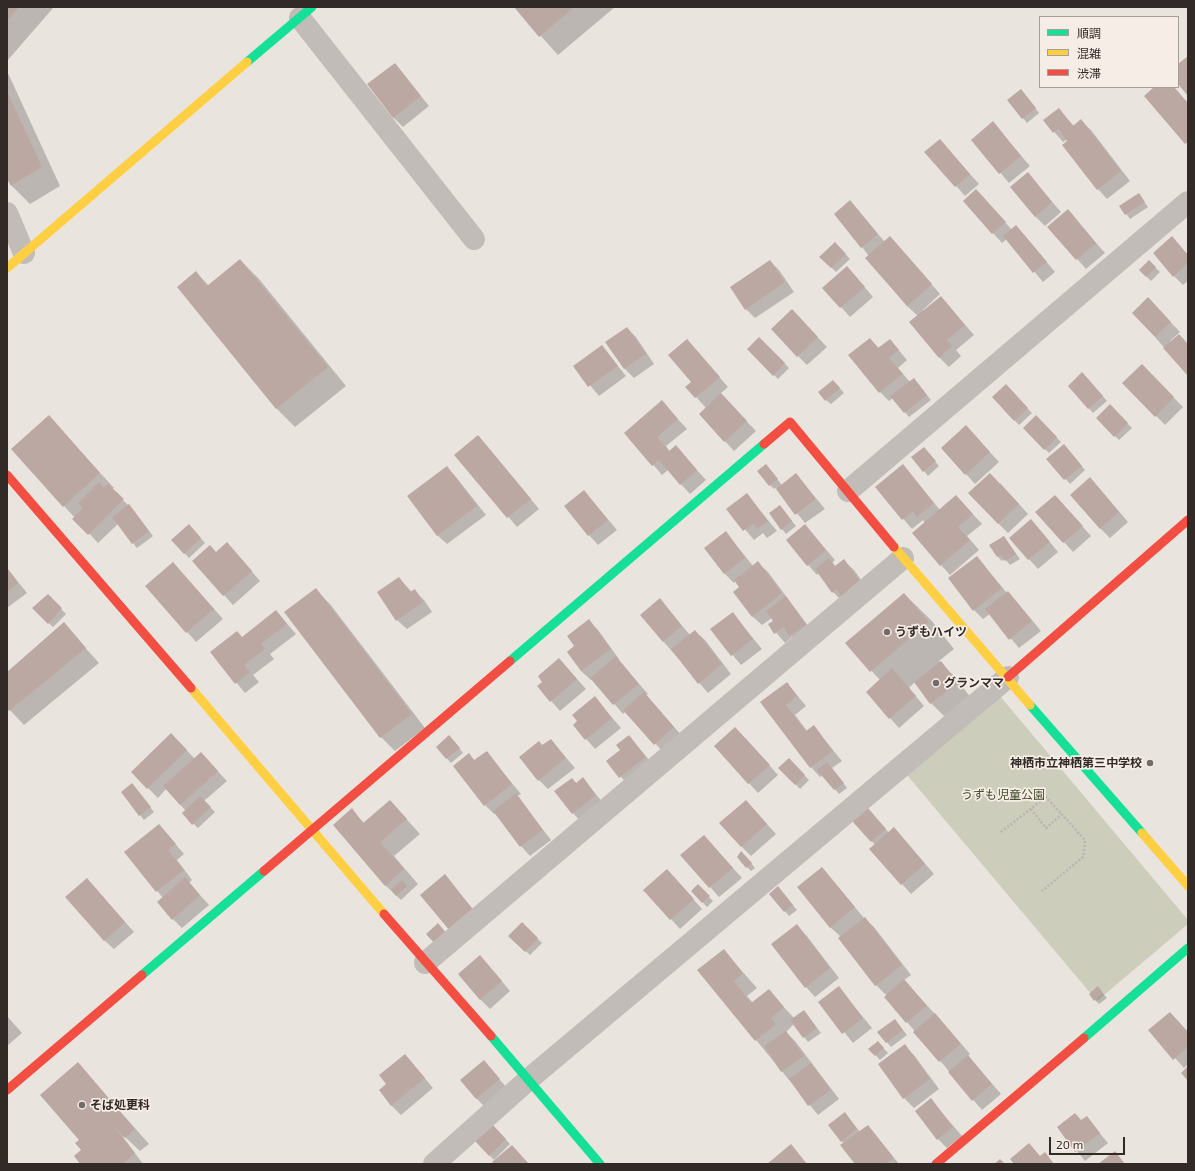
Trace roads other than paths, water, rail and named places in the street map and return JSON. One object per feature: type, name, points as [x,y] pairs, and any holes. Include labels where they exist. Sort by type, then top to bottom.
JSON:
[{"type":"street","points":[[7,268],[306,12],[474,239]]},
{"type":"street","points":[[848,491],[1188,202]]},
{"type":"street","points":[[7,213],[24,253]]},
{"type":"street","points":[[7,1090],[790,422],[903,558],[1008,677],[1188,886]]},
{"type":"street","points":[[7,474],[425,963],[529,1079],[600,1164]]},
{"type":"street","points":[[434,1164],[529,1079],[1008,677],[1188,520]]},
{"type":"street","points":[[425,963],[903,558]]},
{"type":"street","points":[[936,1164],[1188,948]]},
{"type":"place","name":"うずもハイツ","points":[[887,632]]},
{"type":"place","name":"グランママ","points":[[936,683]]},
{"type":"place","name":"神栖市立神栖第三中学校","points":[[1150,763]]},
{"type":"place","name":"そば処更科","points":[[82,1105]]},
{"type":"park label","name":"うずも児童公園","points":[[1003,795]]}]
